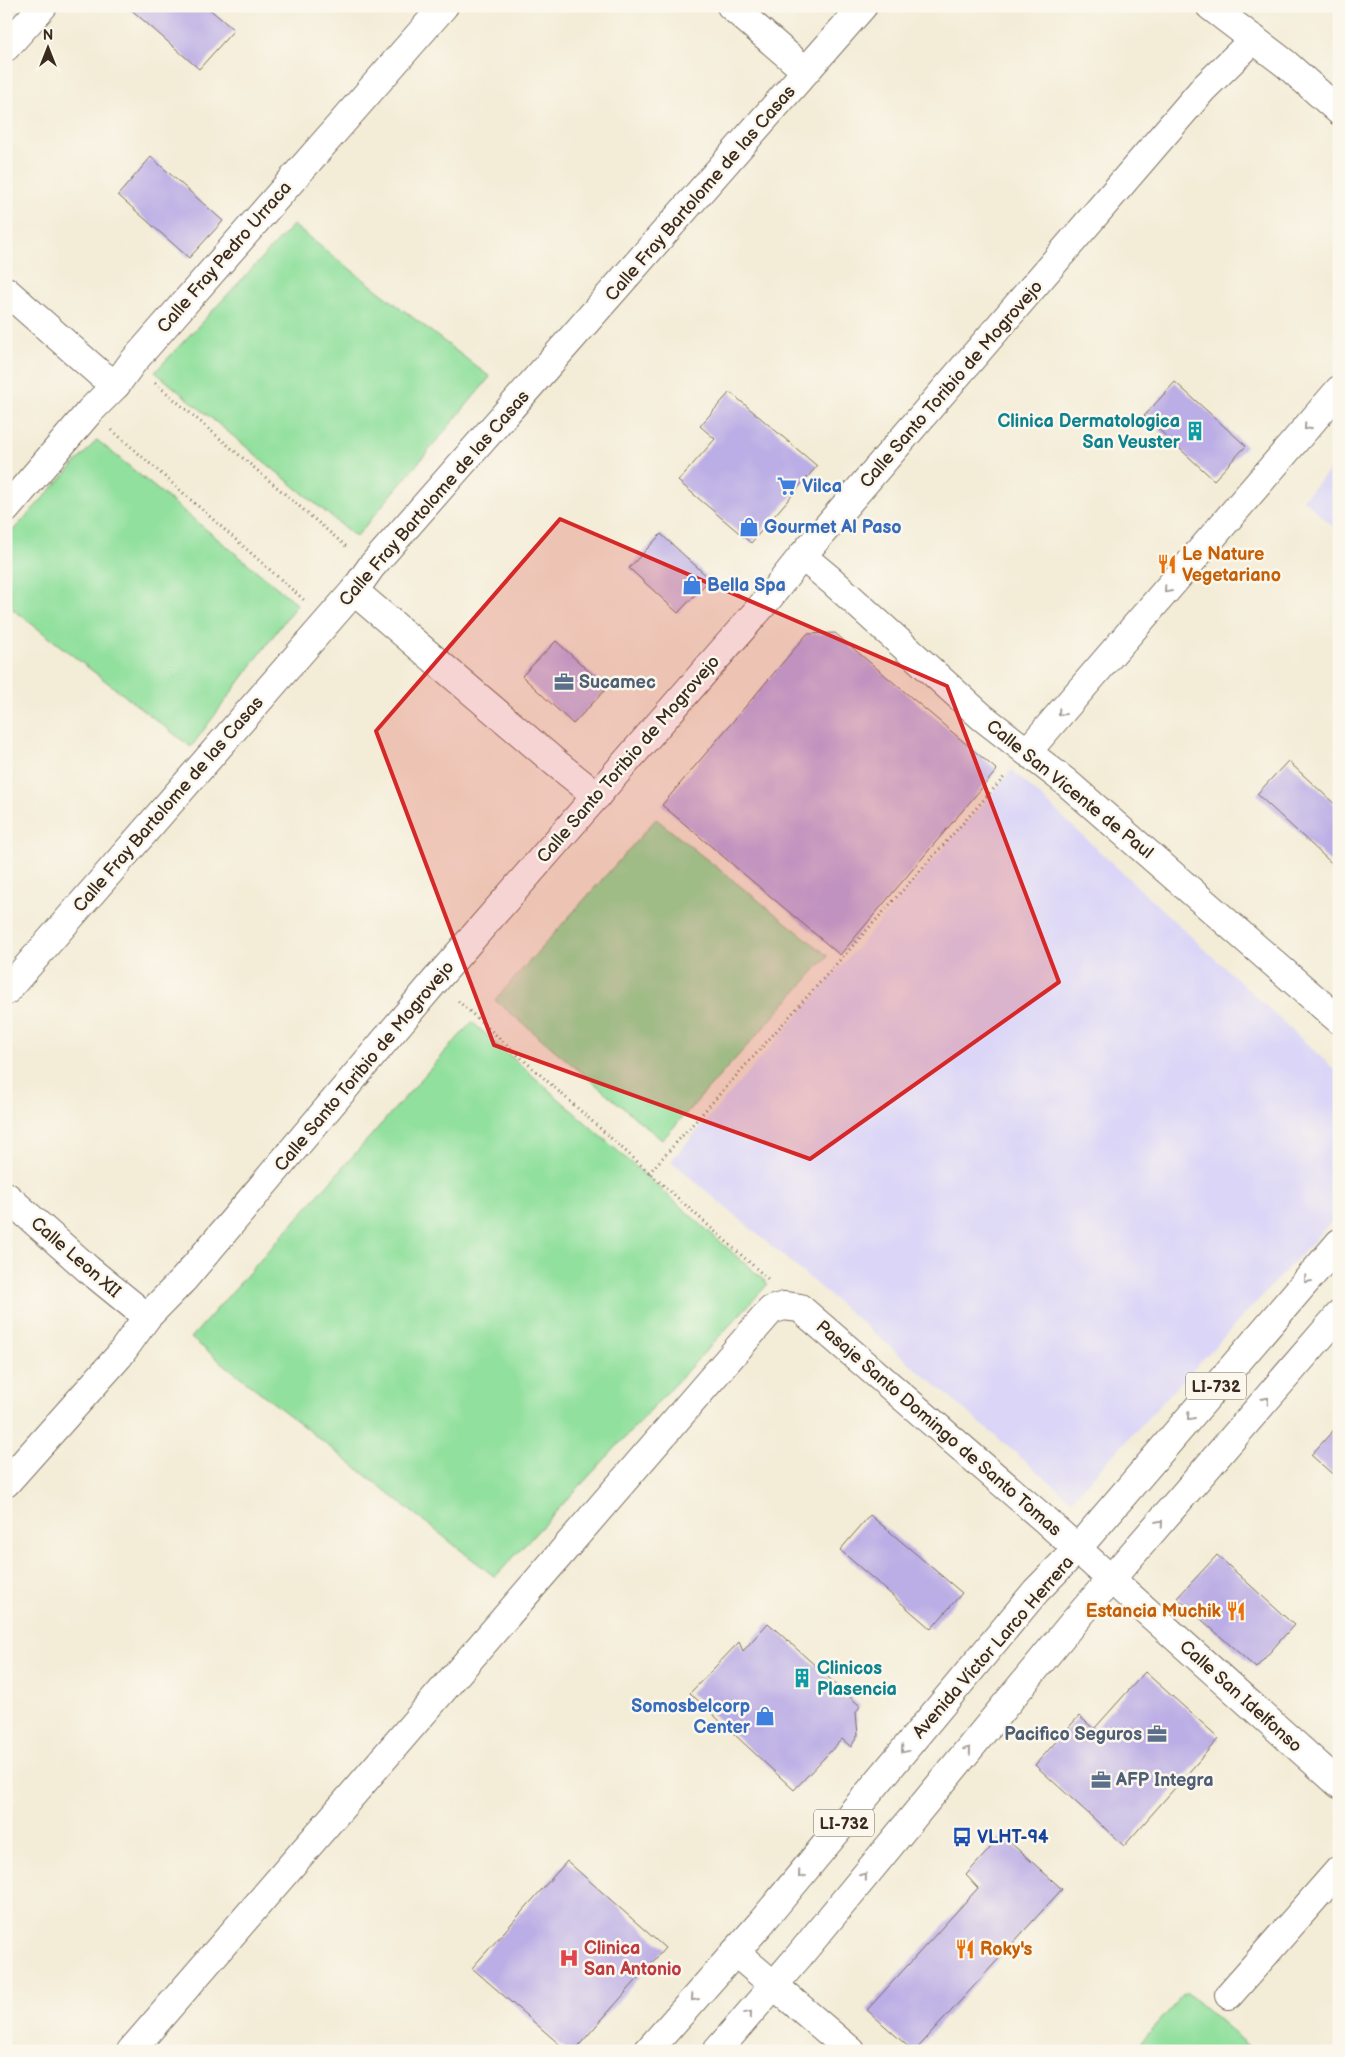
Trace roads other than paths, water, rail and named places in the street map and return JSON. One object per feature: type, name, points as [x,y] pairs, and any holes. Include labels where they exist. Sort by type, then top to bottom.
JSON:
[{"type":"street","points":[[6,47],[43,6]]},
{"type":"street","name":"Calle Fray Pedro Urraca","points":[[6,509],[90,411],[116,386],[132,363],[444,6]]},
{"type":"street","points":[[730,6],[806,71]]},
{"type":"street","name":"Calle Fray Bartolome de las Casas","points":[[6,991],[354,591],[371,567],[863,6]]},
{"type":"street","points":[[1210,6],[1286,64],[1339,111]]},
{"type":"street","name":"Calle Santo Toribio de Mogrovejo","points":[[6,1483],[119,1356],[147,1317],[184,1279],[435,981],[766,600],[1203,89],[1254,39]]},
{"type":"street","points":[[6,291],[116,386]]},
{"type":"street","points":[[1027,752],[1339,390]]},
{"type":"street","name":"Calle San Vicente de Paul","points":[[802,556],[982,717],[1066,782],[1339,1020]]},
{"type":"street","points":[[354,591],[597,796]]},
{"type":"street","name":"Calle Leon XII","points":[[6,1196],[147,1317]]},
{"type":"street","name":"Avenida Víctor Larco Herrera","points":[[648,2051],[735,1952],[1036,1591],[1077,1549],[1339,1243]]},
{"type":"street","name":"Pasaje Santo Domingo de Santo Tomas","points":[[132,2051],[771,1310],[784,1306],[800,1308],[1077,1549]]},
{"type":"street","name":"LI-732","points":[[717,2051],[799,1956],[1072,1624],[1339,1315]]},
{"type":"street","name":"Calle San Idelfonso","points":[[1077,1549],[1339,1784]]},
{"type":"street","points":[[1229,1995],[1339,1870]]},
{"type":"street","points":[[735,1952],[851,2051]]},
{"type":"place","name":"Clinica Dermatologica San Veuster","points":[[1195,431]]},
{"type":"place","name":"Vilca","points":[[787,486]]},
{"type":"place","name":"Gourmet Al Paso","points":[[749,527]]},
{"type":"place","name":"Le Nature Vegetariano","points":[[1167,564]]},
{"type":"place","name":"Bella Spa","points":[[692,585]]},
{"type":"place","name":"Sucamec","points":[[564,682]]},
{"type":"place","name":"Estancia Muchik","points":[[1236,1611]]},
{"type":"place","name":"Clinicos Plasencia","points":[[802,1678]]},
{"type":"place","name":"Somosbelcorp Center","points":[[765,1716]]},
{"type":"place","name":"Pacifico Seguros","points":[[1157,1734]]},
{"type":"place","name":"AFP Integra","points":[[1101,1780]]},
{"type":"place","name":"VLHT-94","points":[[962,1837]]},
{"type":"place","name":"Roky's","points":[[965,1949]]},
{"type":"place","name":"Clinica San Antonio","points":[[569,1958]]}]
